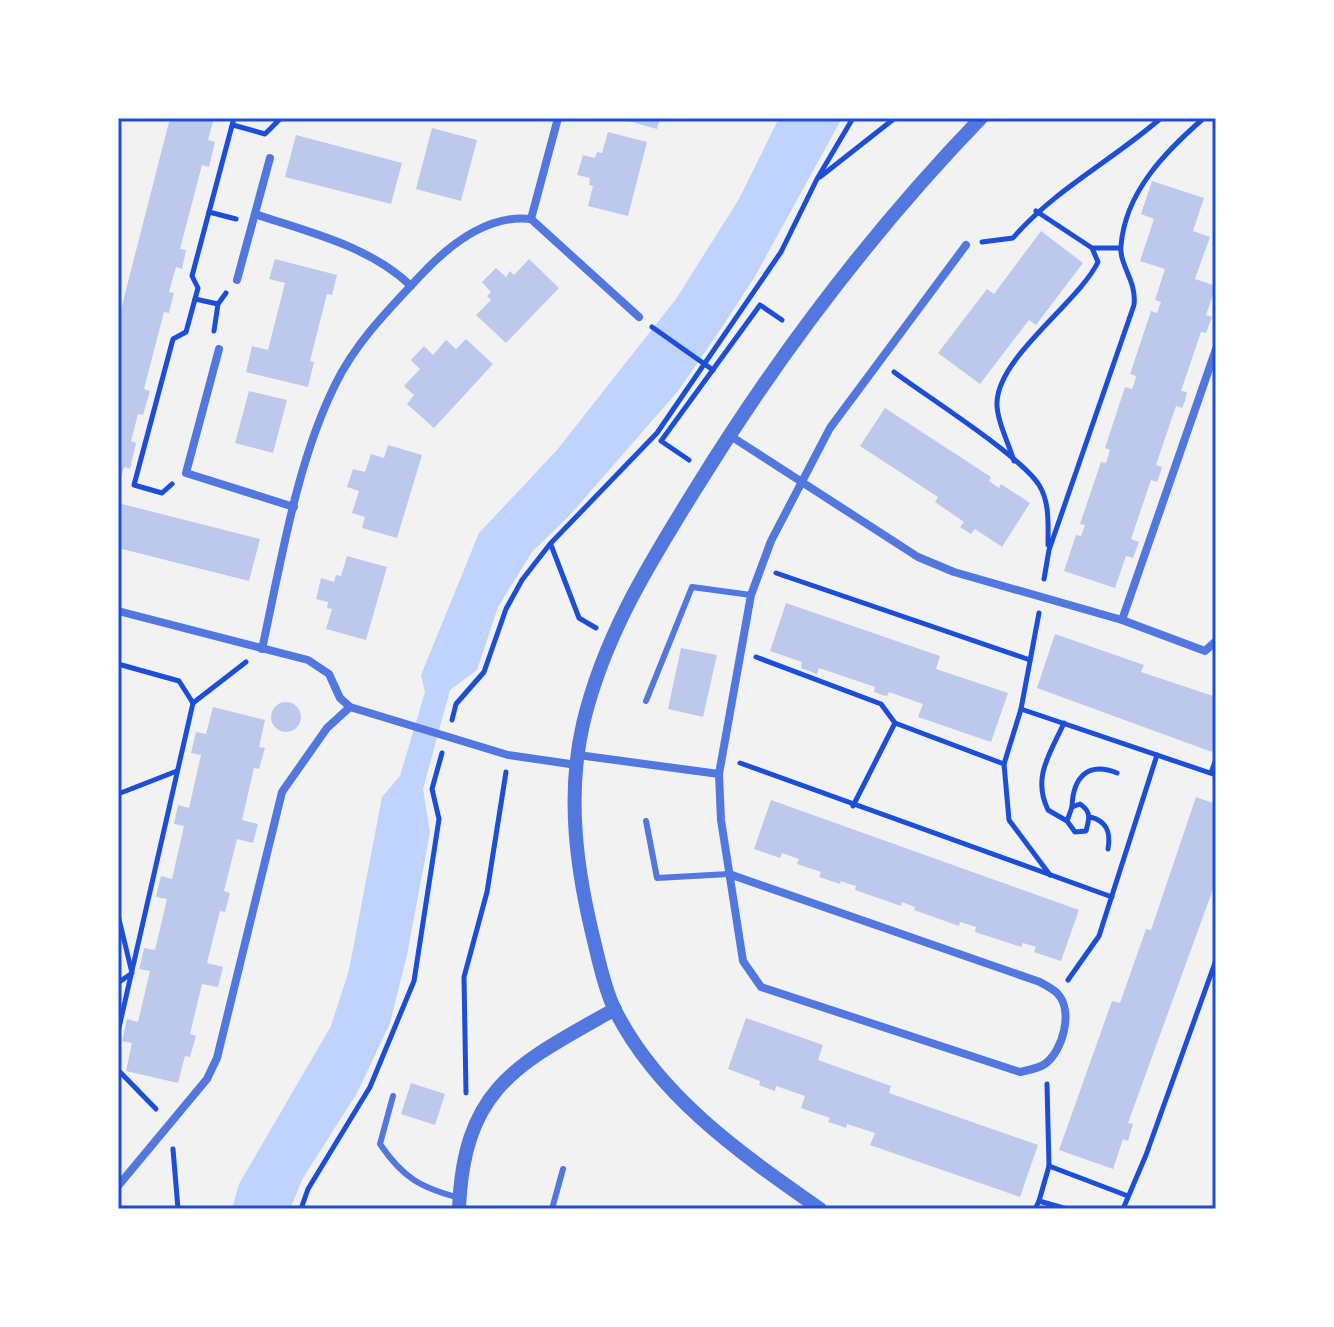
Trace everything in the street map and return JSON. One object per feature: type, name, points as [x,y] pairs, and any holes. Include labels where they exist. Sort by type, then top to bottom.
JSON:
[{"type":"street","points":[[531,219],[558,118]]},
{"type":"street","points":[[820,1209],[719,1136],[690,1108],[647,1057],[615,1009],[596,950],[575,853],[577,760],[591,695],[611,636],[647,567],[706,471],[799,333],[884,223],[981,118]]},
{"type":"street","points":[[237,280],[270,158]]},
{"type":"street","points":[[255,214],[351,248],[384,264],[411,286]]},
{"type":"street","points":[[262,649],[294,507],[335,385],[368,332],[411,286],[468,234],[513,217],[531,219],[639,317]]},
{"type":"street","points":[[729,874],[1040,982],[1058,994],[1064,1005],[1065,1022],[1057,1050],[1046,1063],[1020,1072],[761,987],[743,961],[729,874],[721,820],[719,774],[751,595],[760,567],[830,428],[966,245]]},
{"type":"street","points":[[219,349],[186,473],[294,507]]},
{"type":"street","points":[[1122,620],[1216,349]]},
{"type":"street","points":[[729,435],[918,557],[954,572],[1122,620],[1205,651],[1216,641]]},
{"type":"street","points":[[118,611],[308,660],[329,674],[340,698],[350,707],[508,755],[719,774]]},
{"type":"street","points":[[118,1186],[207,1079],[217,1058],[282,792],[327,728],[350,707]]},
{"type":"street","points":[[459,1204],[467,1141],[502,1083],[528,1058],[615,1009]]},
{"type":"lane","points":[[646,701],[692,587],[751,595]]},
{"type":"lane","points":[[646,821],[657,878],[729,874]]},
{"type":"lane","points":[[393,1096],[380,1144],[398,1170],[459,1204]]},
{"type":"lane","points":[[552,1209],[563,1169]]},
{"type":"path","points":[[186,473],[162,493],[134,485],[173,339],[186,332],[198,288],[192,276],[233,122],[265,134],[281,118]]},
{"type":"path","points":[[448,732],[456,704],[484,672],[506,609],[522,580],[550,544],[657,433],[781,252],[817,179],[853,118]]},
{"type":"path","points":[[817,179],[895,118]]},
{"type":"path","points":[[966,245],[1013,238],[1036,211],[1123,151],[1161,118]]},
{"type":"path","points":[[1049,550],[1134,305],[1133,282],[1120,248],[1137,192],[1152,170],[1204,118]]},
{"type":"path","points":[[1014,461],[997,402],[1006,375],[1056,312],[1089,281],[1098,262],[1092,248],[1036,211]]},
{"type":"path","points":[[1092,248],[1120,248]]},
{"type":"path","points":[[219,349],[212,328],[218,304],[237,280]]},
{"type":"path","points":[[195,299],[218,304]]},
{"type":"path","points":[[706,471],[661,441],[760,305],[799,333]]},
{"type":"path","points":[[639,317],[713,370]]},
{"type":"path","points":[[879,361],[1014,461],[1039,485],[1047,508],[1049,550],[1042,599],[1021,709],[1004,764],[1009,820],[1051,876]]},
{"type":"path","points":[[550,544],[579,618],[611,636]]},
{"type":"path","points":[[760,567],[1030,660]]},
{"type":"path","points":[[118,1032],[193,703],[262,649]]},
{"type":"path","points":[[740,651],[881,704],[895,723],[1004,764]]},
{"type":"path","points":[[118,664],[179,681],[193,703]]},
{"type":"path","points":[[1021,709],[1214,774],[1216,759]]},
{"type":"path","points":[[853,806],[895,723]]},
{"type":"path","points":[[1064,723],[1040,774],[1040,786],[1048,810],[1067,821]]},
{"type":"path","points":[[301,1209],[308,1189],[370,1087],[414,981],[439,819],[432,789],[444,746]]},
{"type":"path","points":[[466,1097],[464,977],[496,845],[508,755]]},
{"type":"path","points":[[1058,994],[1099,936],[1157,755]]},
{"type":"path","points":[[723,756],[853,806],[1112,897]]},
{"type":"path","points":[[1090,817],[1086,831],[1081,834],[1068,828],[1074,784],[1079,776],[1103,767],[1117,773]]},
{"type":"path","points":[[118,794],[178,770]]},
{"type":"path","points":[[1072,807],[1080,804],[1090,817],[1104,822],[1108,828],[1108,849]]},
{"type":"path","points":[[118,915],[132,973]]},
{"type":"path","points":[[1123,1209],[1146,1155],[1216,960]]},
{"type":"path","points":[[118,983],[132,973]]},
{"type":"path","points":[[1035,1209],[1049,1166],[1046,1063]]},
{"type":"path","points":[[1049,1166],[1128,1196]]},
{"type":"path","points":[[1039,1201],[1067,1209]]},
{"type":"water","points":[[779,118],[842,118],[754,278],[716,336],[678,391],[569,516],[532,552],[498,607],[477,670],[450,690],[423,789],[430,832],[407,955],[390,1023],[357,1093],[303,1178],[290,1209],[232,1209],[239,1184],[331,1026],[349,970],[382,797],[400,776],[425,692],[421,675],[479,533],[557,450],[676,299],[739,199]]},
{"type":"building","points":[[170,118],[214,118],[208,140],[215,142],[209,167],[202,165],[180,249],[186,250],[182,269],[176,267],[169,292],[174,293],[169,313],[164,312],[144,389],[150,391],[143,415],[138,414],[131,441],[136,443],[130,469],[124,467],[121,478],[118,478],[118,321]]},
{"type":"building","points":[[618,118],[660,118],[657,129]]},
{"type":"building","points":[[432,128],[477,140],[461,201],[416,189]]},
{"type":"building","points":[[608,132],[647,142],[628,216],[588,206],[593,186],[589,185],[590,178],[577,175],[583,155],[595,158],[597,152],[602,153]]},
{"type":"building","points":[[296,135],[402,163],[391,204],[285,177]]},
{"type":"building","points":[[1152,181],[1204,198],[1193,231],[1210,237],[1195,279],[1216,286],[1206,315],[1212,317],[1206,333],[1201,332],[1181,391],[1187,392],[1185,401],[1182,408],[1176,406],[1156,465],[1162,467],[1160,474],[1157,482],[1151,480],[1131,539],[1139,542],[1133,558],[1126,556],[1115,588],[1064,571],[1076,535],[1081,536],[1085,525],[1080,524],[1101,462],[1106,463],[1110,450],[1105,448],[1125,387],[1132,389],[1134,384],[1136,376],[1130,374],[1151,311],[1157,313],[1161,302],[1155,300],[1165,269],[1140,261],[1154,219],[1141,214]]},
{"type":"building","points":[[1041,231],[1083,263],[1036,325],[1029,320],[980,384],[938,353],[987,289],[994,294]]},
{"type":"building","points":[[275,259],[337,275],[332,295],[327,294],[310,361],[314,362],[308,387],[246,372],[252,346],[268,350],[285,283],[269,279]]},
{"type":"building","points":[[529,259],[559,288],[506,343],[476,315],[491,300],[487,296],[491,292],[482,282],[496,268],[506,277],[510,271],[514,275]]},
{"type":"building","points":[[466,339],[493,364],[434,428],[407,404],[414,395],[404,386],[420,369],[411,360],[424,346],[433,355],[446,340],[456,349]]},
{"type":"building","points":[[249,391],[287,400],[273,453],[235,443]]},
{"type":"building","points":[[885,408],[991,477],[989,481],[999,488],[1001,484],[1030,503],[1002,547],[975,529],[971,534],[960,527],[964,522],[935,502],[938,497],[860,446]]},
{"type":"building","points":[[388,445],[422,455],[397,538],[362,528],[365,517],[352,513],[359,491],[347,487],[353,469],[365,472],[371,454],[384,458]]},
{"type":"building","points":[[118,503],[260,539],[249,581],[118,548]]},
{"type":"building","points":[[347,556],[387,567],[366,640],[326,629],[332,609],[327,608],[328,602],[316,599],[321,578],[334,582],[336,575],[341,576]]},
{"type":"building","points":[[786,603],[940,656],[936,669],[1008,693],[991,742],[918,717],[923,704],[889,692],[887,696],[882,695],[874,692],[875,687],[819,668],[817,674],[801,668],[802,662],[770,651]]},
{"type":"building","points":[[1055,634],[1144,665],[1141,672],[1216,697],[1216,738],[1212,752],[1037,688]]},
{"type":"building","points":[[681,648],[717,655],[703,717],[668,709]]},
{"type":"building","points":[[286,702],[296,707],[301,717],[296,727],[286,732],[276,727],[271,717],[276,707]]},
{"type":"building","points":[[213,707],[265,720],[259,747],[265,748],[259,769],[254,768],[242,820],[258,824],[253,843],[237,839],[224,891],[230,893],[225,912],[220,911],[207,963],[223,967],[218,987],[202,984],[190,1034],[196,1036],[190,1057],[185,1056],[178,1083],[126,1071],[132,1043],[122,1041],[127,1019],[138,1022],[150,971],[139,969],[144,948],[155,950],[167,899],[156,897],[161,876],[172,879],[184,826],[174,824],[178,805],[189,808],[201,755],[191,753],[196,732],[206,734]]},
{"type":"building","points":[[1196,797],[1216,804],[1216,881],[1128,1123],[1133,1124],[1128,1141],[1123,1139],[1113,1169],[1059,1150],[1112,1001],[1120,1003],[1146,929],[1151,930]]},
{"type":"building","points":[[771,800],[1079,910],[1061,961],[1034,952],[1036,947],[1023,943],[1021,947],[975,932],[976,927],[960,922],[959,926],[914,910],[915,907],[902,902],[901,906],[855,890],[856,886],[819,877],[821,872],[797,864],[799,859],[782,853],[780,858],[754,849]]},
{"type":"building","points":[[746,1018],[823,1045],[818,1060],[891,1086],[889,1093],[1038,1145],[1020,1197],[870,1145],[875,1133],[828,1122],[830,1118],[801,1108],[805,1096],[776,1086],[775,1091],[769,1089],[759,1085],[760,1081],[728,1069]]},
{"type":"building","points":[[411,1083],[445,1094],[435,1125],[401,1114]]}]
